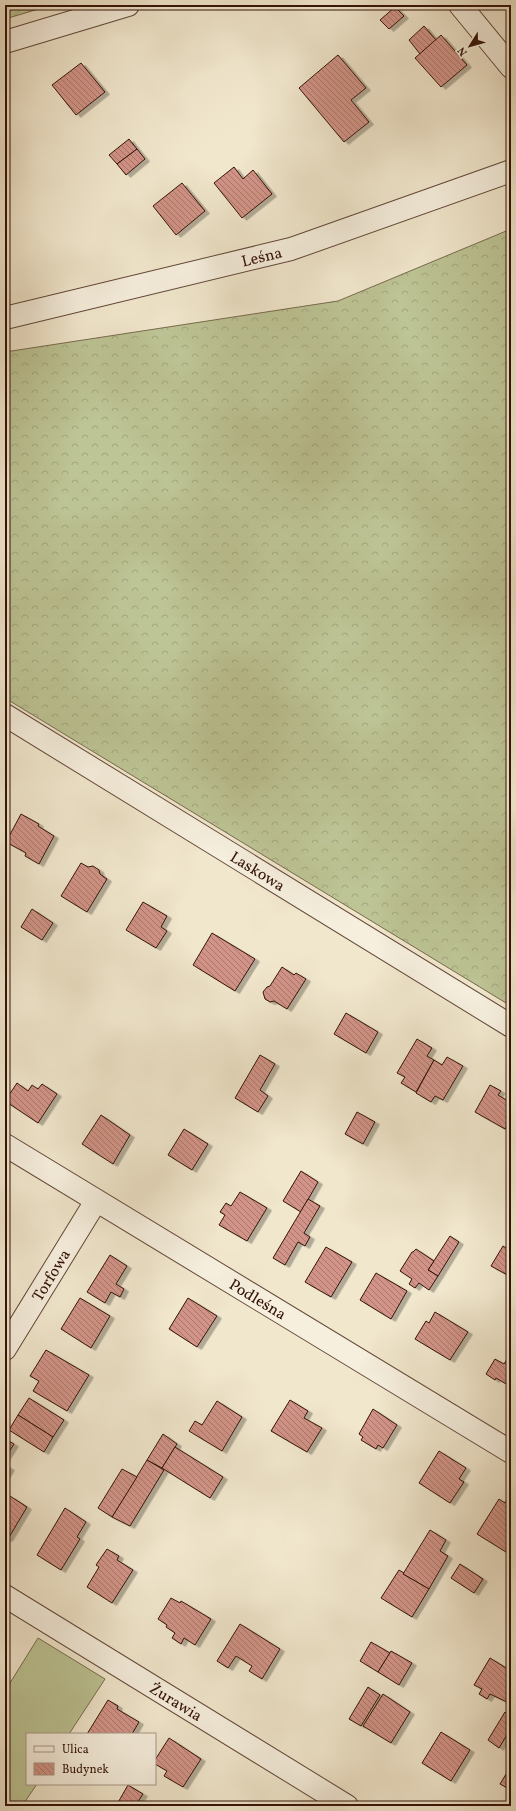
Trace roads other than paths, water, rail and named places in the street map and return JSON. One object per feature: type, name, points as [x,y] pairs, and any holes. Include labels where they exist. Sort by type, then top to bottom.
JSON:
[{"type":"street","points":[[5,42],[128,5]]},
{"type":"street","points":[[460,5],[511,67]]},
{"type":"street","name":"Leśna","points":[[5,318],[291,249],[511,171]]},
{"type":"street","name":"Laskowa","points":[[5,715],[511,1026]]},
{"type":"street","name":"Podleśna","points":[[5,1145],[511,1452]]},
{"type":"street","name":"Torfowa","points":[[5,1349],[96,1201]]},
{"type":"street","name":"Żurawia","points":[[5,1596],[347,1806]]}]
